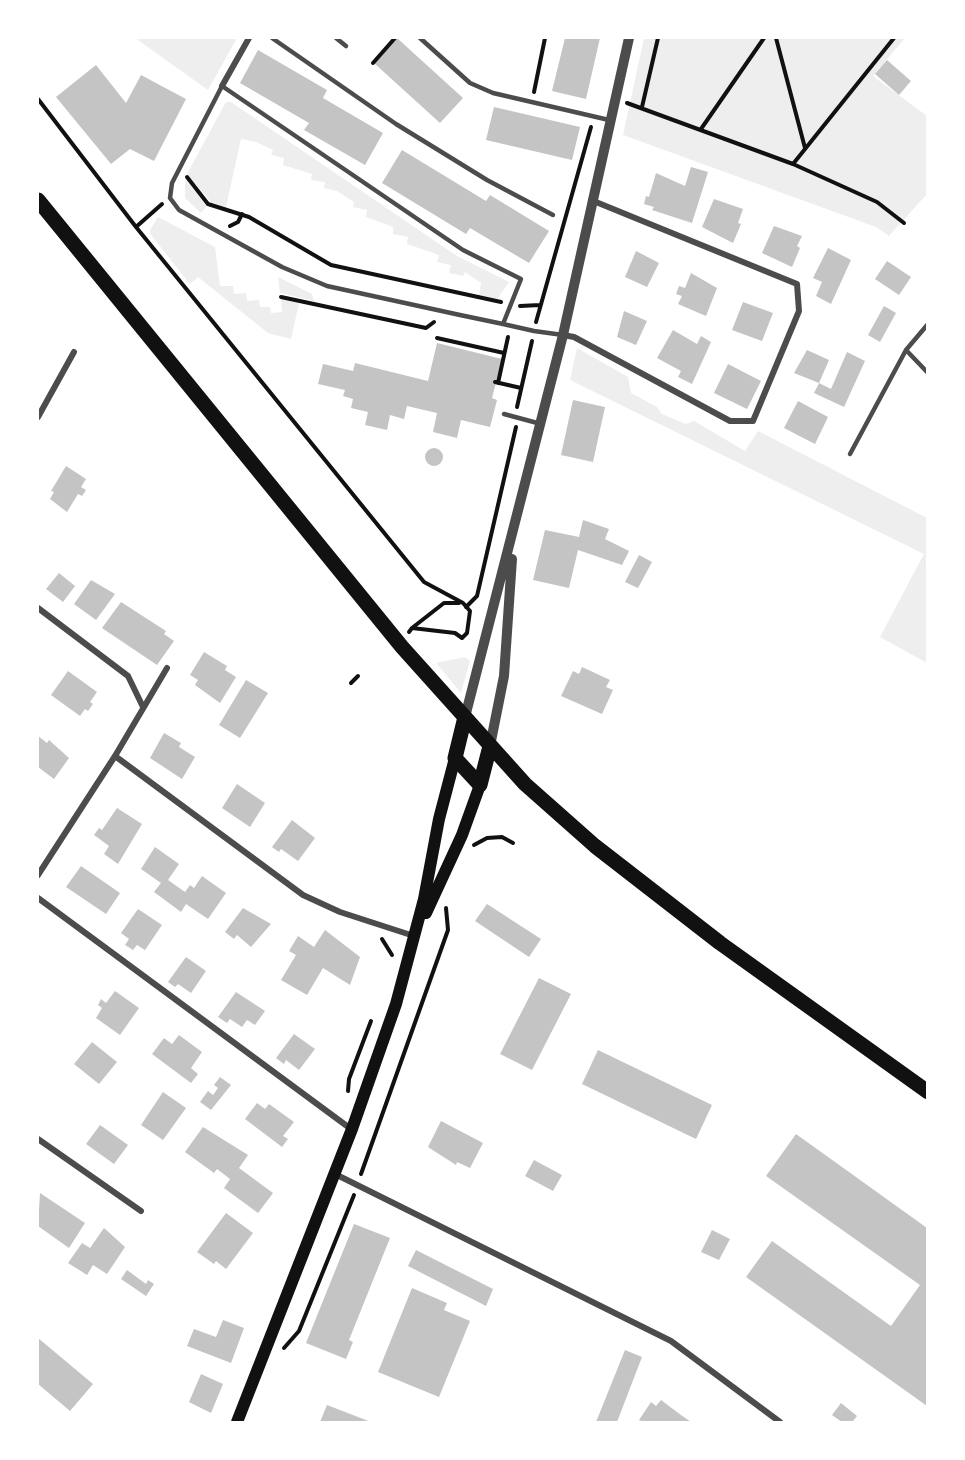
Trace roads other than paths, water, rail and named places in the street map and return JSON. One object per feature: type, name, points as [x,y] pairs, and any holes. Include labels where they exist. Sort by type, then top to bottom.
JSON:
[{"type":"main road","points":[[38,200],[398,641],[525,784],[595,846],[720,944],[927,1092]]},
{"type":"main road","points":[[237,1422],[335,1174],[348,1126],[392,1014],[415,936],[465,717]]},
{"type":"main road","points":[[415,936],[462,835],[480,785],[490,746]]},
{"type":"main road","points":[[454,758],[480,785]]},
{"type":"street","points":[[222,86],[249,38]]},
{"type":"street","points":[[465,717],[563,335],[591,200],[629,38]]},
{"type":"street","points":[[563,335],[574,337],[730,421],[753,421],[799,311],[797,284],[591,200]]},
{"type":"street","points":[[38,417],[74,352]]},
{"type":"street","points":[[490,746],[504,676],[513,535]]},
{"type":"street","points":[[38,608],[128,676],[143,707]]},
{"type":"street","points":[[38,875],[116,756],[167,668]]},
{"type":"street","points":[[116,756],[303,895],[340,912],[415,936]]},
{"type":"street","points":[[38,898],[348,1126]]},
{"type":"street","points":[[38,1139],[141,1211]]},
{"type":"street","points":[[335,1174],[671,1341],[780,1422]]},
{"type":"lane","points":[[272,38],[396,124],[487,180],[553,215]]},
{"type":"lane","points":[[336,38],[346,46]]},
{"type":"lane","points":[[420,38],[470,83],[493,93],[609,120]]},
{"type":"lane","points":[[503,324],[521,279],[463,250],[222,86],[177,169],[170,198],[191,219],[305,278],[327,286],[534,331],[563,335]]},
{"type":"lane","points":[[850,454],[906,350],[927,324]]},
{"type":"lane","points":[[906,350],[927,373]]},
{"type":"lane","points":[[504,414],[541,424]]}]
